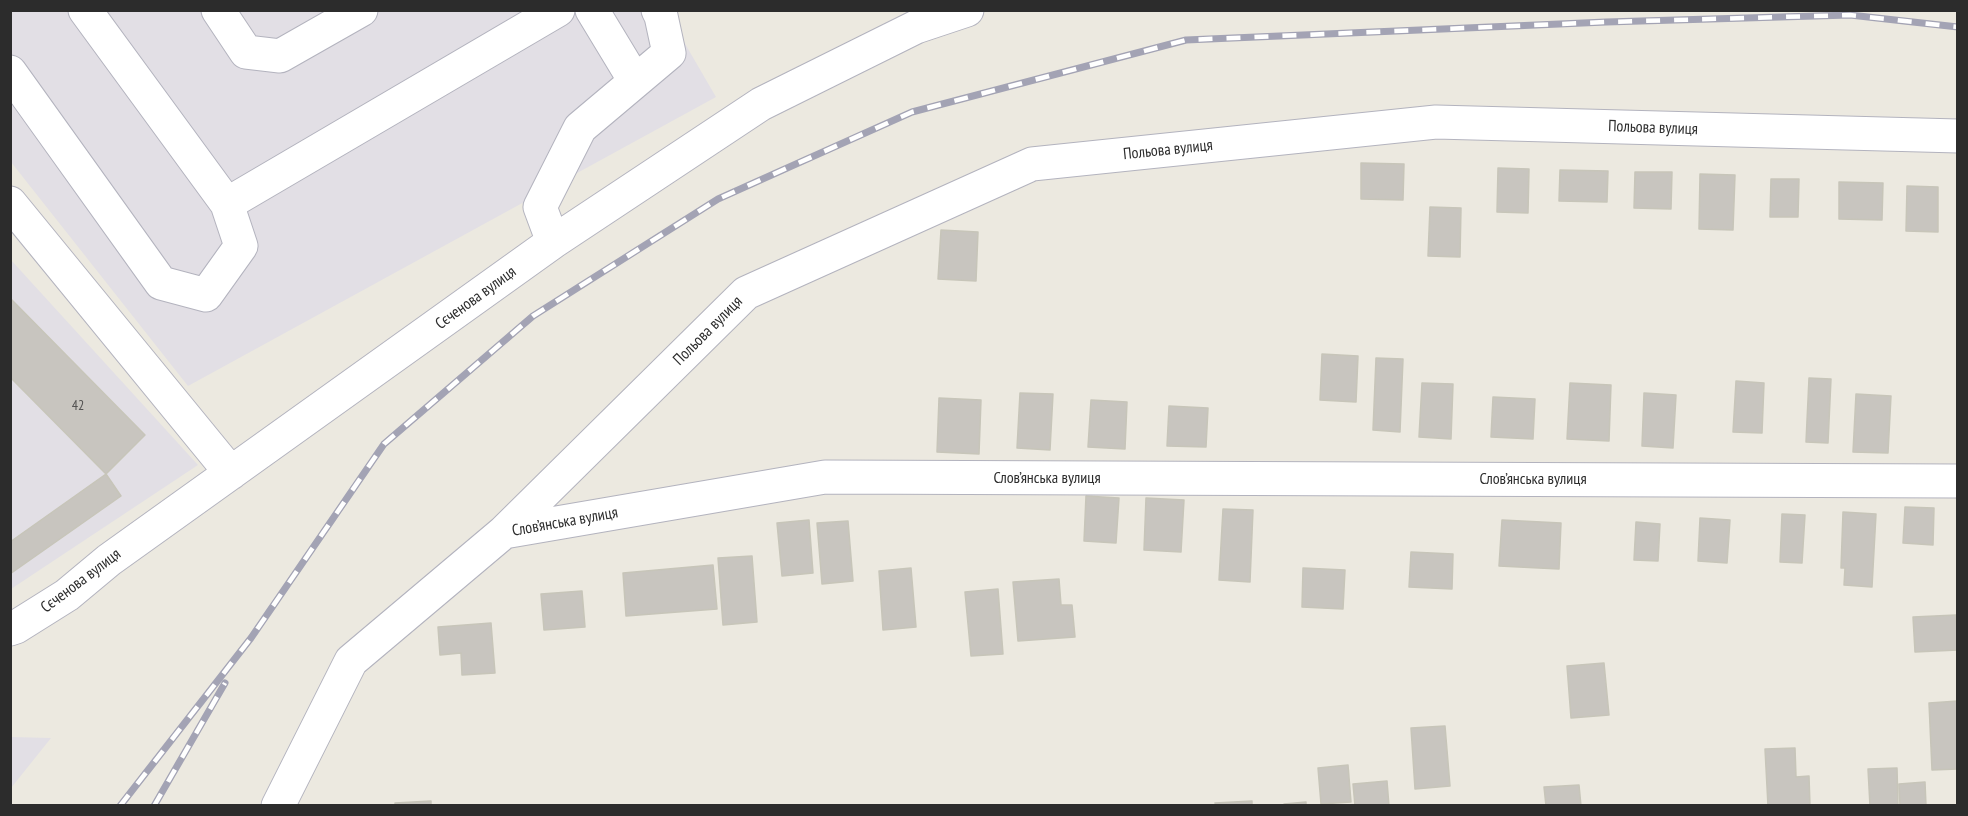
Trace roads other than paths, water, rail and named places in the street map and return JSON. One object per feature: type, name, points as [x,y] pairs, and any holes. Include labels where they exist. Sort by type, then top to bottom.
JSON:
[{"type":"street","points":[[10,72],[161,283],[206,295],[241,246],[227,204],[85,10]]},
{"type":"street","points":[[218,10],[246,52],[280,57],[362,10]]},
{"type":"street","points":[[227,204],[558,10]]},
{"type":"street","points":[[592,10],[635,81]]},
{"type":"street","points":[[554,242],[540,207],[580,128],[669,53],[658,10]]},
{"type":"street","name":"Сєченова вулиця","points":[[10,628],[16,627],[66,595],[109,560],[554,242],[762,104],[916,27],[966,10]]},
{"type":"street","name":"Польова вулиця","points":[[504,532],[746,293],[1032,164],[1436,122],[1958,136]]},
{"type":"street","points":[[10,203],[231,473]]},
{"type":"street","name":"Слов’янська вулиця","points":[[278,806],[351,662],[504,532],[825,477],[1958,481]]},
{"type":"railway","points":[[120,806],[251,638],[384,444],[533,316],[718,199],[912,112],[1186,40],[1606,22],[1850,15],[1958,27]]},
{"type":"railway","points":[[154,806],[225,683]]}]
